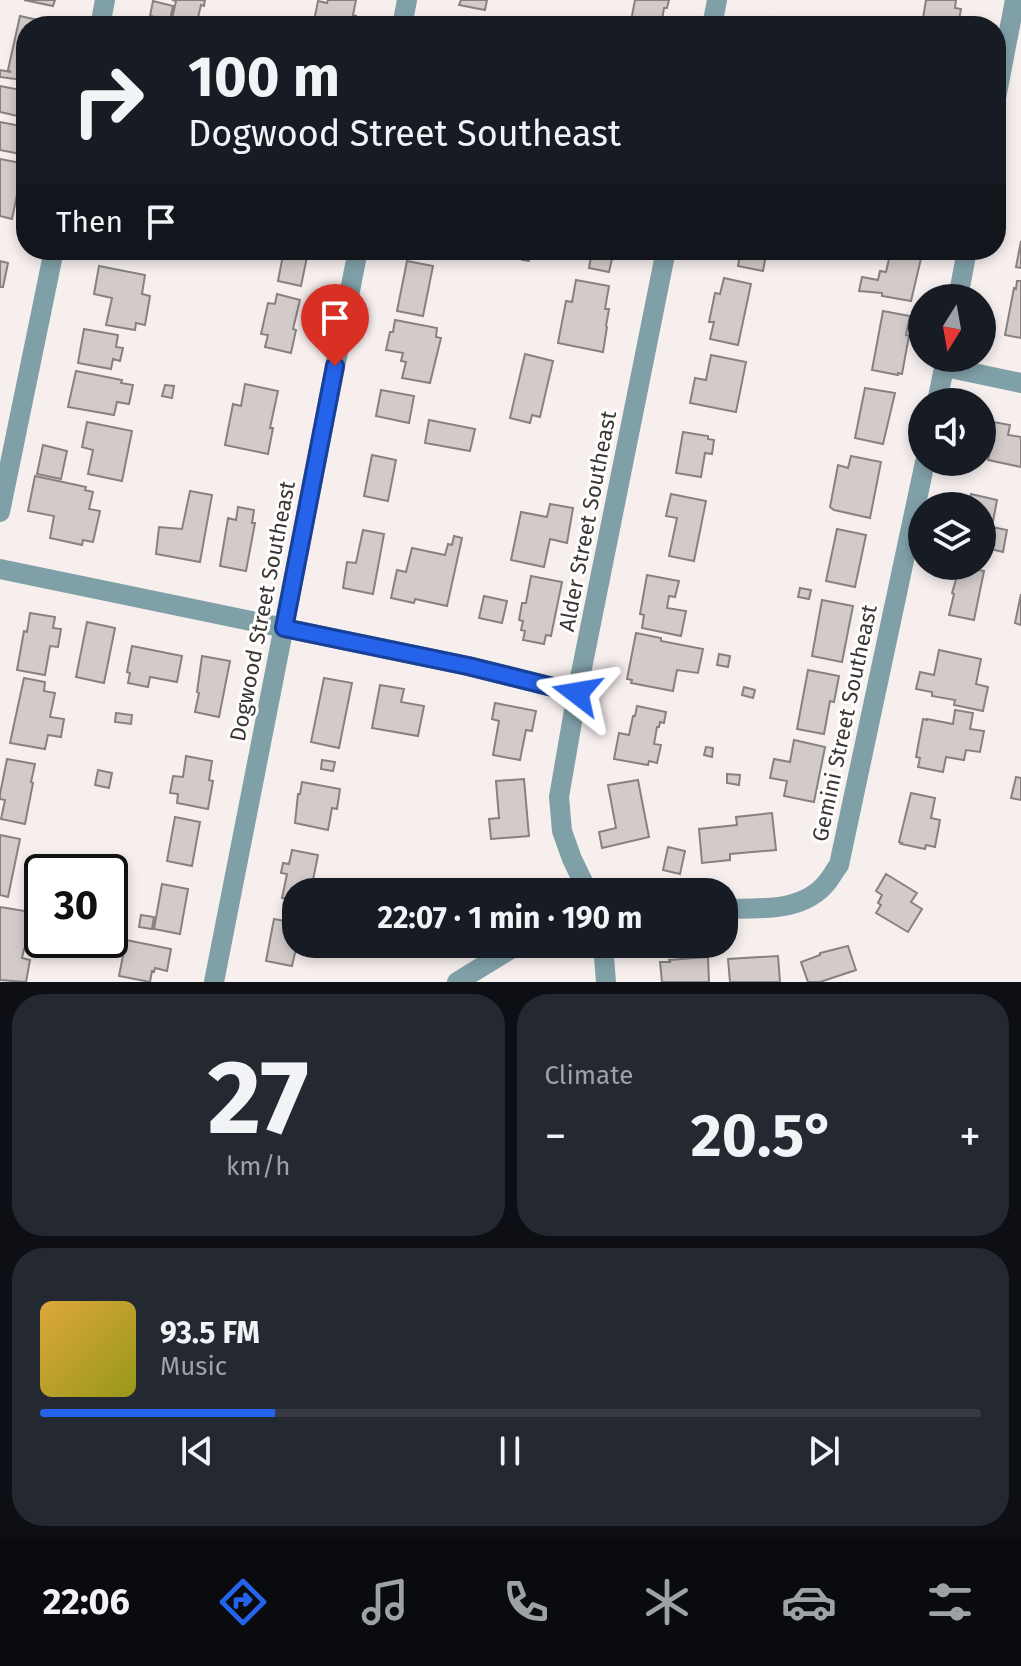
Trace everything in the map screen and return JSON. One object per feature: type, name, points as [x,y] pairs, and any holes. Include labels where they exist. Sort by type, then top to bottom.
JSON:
[{"type":"street","points":[[1006,46],[1015,0]]},
{"type":"street","points":[[0,512],[52,260]]},
{"type":"street","name":"Dogwood Street Southeast","points":[[214,982],[356,260]]},
{"type":"street","name":"Alder Street Southeast","points":[[581,878],[562,831],[559,797],[664,260]]},
{"type":"street","points":[[961,284],[965,260]]},
{"type":"street","points":[[982,372],[1021,383]]},
{"type":"street","name":"Gemini Street Southeast","points":[[738,909],[776,908],[805,900],[826,884],[839,865],[922,476]]},
{"type":"street","points":[[0,569],[468,666],[577,693]]},
{"type":"street","points":[[457,982],[496,958]]},
{"type":"street","points":[[604,958],[606,982]]},
{"type":"building","points":[[24,0],[55,0],[53,6]]},
{"type":"building","points":[[172,0],[205,0],[198,16],[173,16],[176,1]]},
{"type":"building","points":[[328,0],[356,0],[353,15],[356,16],[315,16],[318,1],[327,3]]},
{"type":"building","points":[[461,0],[487,0],[485,10],[459,5]]},
{"type":"building","points":[[635,0],[669,0],[663,16],[632,16]]},
{"type":"building","points":[[926,0],[956,0],[955,8],[961,9],[960,16],[923,16]]},
{"type":"building","points":[[153,1],[173,6],[171,16],[150,16]]},
{"type":"building","points":[[16,34],[16,79],[0,77],[0,70],[11,72],[8,70]]},
{"type":"building","points":[[0,86],[16,89],[16,116],[0,112]]},
{"type":"building","points":[[0,122],[16,125],[16,153],[0,150]]},
{"type":"building","points":[[0,159],[16,162],[16,200],[12,219],[0,216]]},
{"type":"building","points":[[1021,241],[1021,268],[1016,267]]},
{"type":"building","points":[[282,260],[306,260],[301,286],[278,281]]},
{"type":"building","points":[[590,260],[612,260],[609,272],[589,268]]},
{"type":"building","points":[[739,260],[765,260],[763,271],[738,266]]},
{"type":"building","points":[[889,260],[921,260],[915,284],[908,284],[908,300],[882,296],[882,293],[859,291],[862,277],[878,280],[880,271],[886,272]]},
{"type":"building","points":[[0,261],[8,263],[3,287],[0,287]]},
{"type":"building","points":[[407,261],[433,266],[423,316],[397,311]]},
{"type":"building","points":[[99,266],[145,275],[142,294],[150,296],[145,325],[136,323],[135,330],[106,325],[112,298],[94,294]]},
{"type":"building","points":[[724,278],[751,284],[738,345],[710,339],[714,322],[709,322],[715,293],[720,294]]},
{"type":"building","points":[[576,280],[609,286],[603,352],[558,343],[566,301],[572,302]]},
{"type":"building","points":[[1017,281],[1021,281],[1021,338],[1005,335]]},
{"type":"building","points":[[277,294],[300,300],[291,353],[265,347],[268,335],[261,334],[268,303],[275,304]]},
{"type":"building","points":[[883,311],[908,316],[908,341],[902,374],[872,370]]},
{"type":"building","points":[[395,320],[437,328],[436,337],[441,338],[430,383],[402,378],[406,362],[401,361],[403,353],[386,350]]},
{"type":"building","points":[[84,329],[118,335],[116,347],[123,348],[120,361],[113,359],[111,369],[78,363]]},
{"type":"building","points":[[525,354],[553,361],[540,417],[532,415],[530,423],[510,418]]},
{"type":"building","points":[[711,355],[746,362],[736,412],[690,403],[695,378],[706,380]]},
{"type":"building","points":[[76,371],[133,385],[129,404],[117,402],[114,415],[68,407]]},
{"type":"building","points":[[245,384],[278,391],[268,454],[225,445],[233,404],[241,406]]},
{"type":"building","points":[[165,385],[174,386],[172,398],[162,396]]},
{"type":"building","points":[[865,388],[895,393],[883,444],[855,438]]},
{"type":"building","points":[[381,390],[414,396],[409,423],[376,416]]},
{"type":"building","points":[[429,420],[475,429],[470,451],[425,443]]},
{"type":"building","points":[[87,422],[132,431],[122,481],[88,474],[93,450],[82,447]]},
{"type":"building","points":[[996,422],[1010,425],[1008,435],[1021,437],[1021,467],[996,462]]},
{"type":"building","points":[[683,432],[714,440],[712,454],[705,453],[701,477],[676,473]]},
{"type":"building","points":[[43,445],[67,451],[61,479],[37,474]]},
{"type":"building","points":[[372,455],[396,460],[388,501],[364,496]]},
{"type":"building","points":[[851,456],[881,462],[870,518],[830,507],[838,465],[848,468]]},
{"type":"building","points":[[35,476],[86,487],[85,490],[93,492],[89,509],[100,511],[93,542],[83,540],[82,545],[50,538],[54,516],[28,511]]},
{"type":"building","points":[[190,491],[212,495],[200,562],[156,554],[159,527],[182,529]]},
{"type":"building","points":[[671,494],[706,501],[694,561],[669,556],[677,518],[666,516]]},
{"type":"building","points":[[550,504],[573,508],[567,543],[550,539],[544,567],[511,560],[521,512],[547,517]]},
{"type":"building","points":[[238,507],[254,510],[252,523],[255,523],[246,571],[220,566],[228,518],[236,520]]},
{"type":"building","points":[[996,528],[1007,530],[1003,552],[996,550]]},
{"type":"building","points":[[837,529],[866,535],[855,587],[826,581]]},
{"type":"building","points":[[363,530],[384,534],[373,594],[343,588],[347,562],[356,563]]},
{"type":"building","points":[[454,536],[462,538],[447,606],[415,599],[414,603],[391,598],[397,570],[406,572],[412,548],[445,555]]},
{"type":"building","points":[[647,575],[679,581],[675,597],[669,596],[667,608],[686,611],[681,636],[642,628],[644,615],[640,614]]},
{"type":"building","points":[[531,576],[562,582],[551,636],[546,635],[544,644],[523,640],[523,621],[519,620]]},
{"type":"building","points":[[956,580],[982,580],[974,620],[949,615]]},
{"type":"building","points":[[800,588],[811,590],[809,599],[798,597]]},
{"type":"building","points":[[1021,594],[1021,625],[1015,623]]},
{"type":"building","points":[[484,596],[507,601],[502,623],[479,618]]},
{"type":"building","points":[[822,600],[853,606],[842,662],[812,656]]},
{"type":"building","points":[[30,613],[55,617],[53,628],[61,629],[58,647],[50,646],[45,675],[17,670]]},
{"type":"building","points":[[87,622],[115,628],[104,683],[76,677]]},
{"type":"building","points":[[636,633],[703,649],[698,673],[677,670],[673,691],[631,683],[632,680],[627,679]]},
{"type":"building","points":[[132,646],[182,656],[177,682],[150,677],[148,687],[128,683]]},
{"type":"building","points":[[939,650],[981,659],[976,684],[988,687],[983,711],[954,705],[955,700],[916,689],[920,672],[934,675]]},
{"type":"building","points":[[719,654],[730,656],[728,667],[717,665]]},
{"type":"building","points":[[202,656],[230,661],[219,717],[195,712]]},
{"type":"building","points":[[808,670],[839,676],[834,702],[830,701],[824,734],[797,729]]},
{"type":"building","points":[[24,678],[45,682],[44,691],[55,693],[50,717],[64,719],[61,737],[48,735],[45,749],[10,743]]},
{"type":"building","points":[[324,678],[352,683],[339,748],[311,742]]},
{"type":"building","points":[[380,685],[404,689],[401,702],[424,706],[418,736],[372,728]]},
{"type":"building","points":[[744,687],[755,690],[753,698],[742,695]]},
{"type":"building","points":[[495,703],[536,711],[532,731],[526,730],[520,760],[493,755],[499,721],[492,719]]},
{"type":"building","points":[[637,706],[666,712],[664,723],[660,722],[657,727],[654,744],[661,745],[657,763],[649,761],[648,765],[614,759],[619,733],[629,735]]},
{"type":"building","points":[[955,710],[973,713],[970,729],[984,731],[980,752],[966,750],[964,760],[946,757],[943,772],[918,767],[920,758],[916,757],[923,719],[953,724]]},
{"type":"building","points":[[116,713],[132,715],[131,724],[115,722]]},
{"type":"building","points":[[794,740],[825,747],[814,802],[784,796],[787,781],[770,778],[774,759],[790,762]]},
{"type":"building","points":[[706,747],[713,748],[712,757],[704,755]]},
{"type":"building","points":[[186,756],[212,761],[209,780],[213,781],[208,809],[177,803],[178,794],[170,793],[173,776],[183,777]]},
{"type":"building","points":[[7,759],[35,764],[25,824],[1,819],[5,800],[0,799],[0,794]]},
{"type":"building","points":[[322,760],[335,762],[333,771],[321,769]]},
{"type":"building","points":[[98,770],[112,773],[109,788],[95,785]]},
{"type":"building","points":[[727,774],[740,775],[739,785],[727,783]]},
{"type":"building","points":[[1016,777],[1021,778],[1021,800],[1011,798]]},
{"type":"building","points":[[524,779],[529,836],[491,839],[489,819],[499,818],[496,781]]},
{"type":"building","points":[[638,780],[649,837],[602,848],[599,832],[616,828],[608,785]]},
{"type":"building","points":[[302,782],[340,789],[337,809],[332,808],[328,830],[295,823]]},
{"type":"building","points":[[911,793],[935,798],[931,818],[940,820],[935,847],[926,845],[925,849],[899,842]]},
{"type":"building","points":[[772,813],[776,850],[730,854],[730,860],[702,863],[699,829],[737,825],[736,817]]},
{"type":"building","points":[[175,817],[200,822],[192,866],[167,861]]},
{"type":"building","points":[[0,835],[20,839],[8,897],[0,895]]},
{"type":"building","points":[[668,847],[685,851],[680,874],[663,870]]},
{"type":"building","points":[[292,850],[318,855],[313,878],[286,878],[287,874],[281,873],[283,863],[289,864]]},
{"type":"building","points":[[886,874],[917,893],[911,902],[922,909],[908,932],[876,913],[882,895],[876,891]]},
{"type":"building","points":[[162,884],[188,889],[180,934],[154,929]]},
{"type":"building","points":[[0,907],[24,911],[22,958],[30,960],[26,982],[0,980]]},
{"type":"building","points":[[141,915],[154,917],[152,929],[139,927]]},
{"type":"building","points":[[274,919],[282,920],[282,958],[294,958],[292,966],[266,961]]},
{"type":"building","points":[[128,940],[171,949],[167,971],[155,968],[150,982],[119,976],[122,958],[128,958]]},
{"type":"building","points":[[848,946],[856,970],[820,982],[808,982],[801,962]]},
{"type":"building","points":[[778,956],[780,982],[730,982],[728,959]]},
{"type":"building","points":[[708,958],[709,982],[662,982],[660,962]]},
{"type":"route","points":[[335,366],[284,628],[468,666],[577,693]]}]
